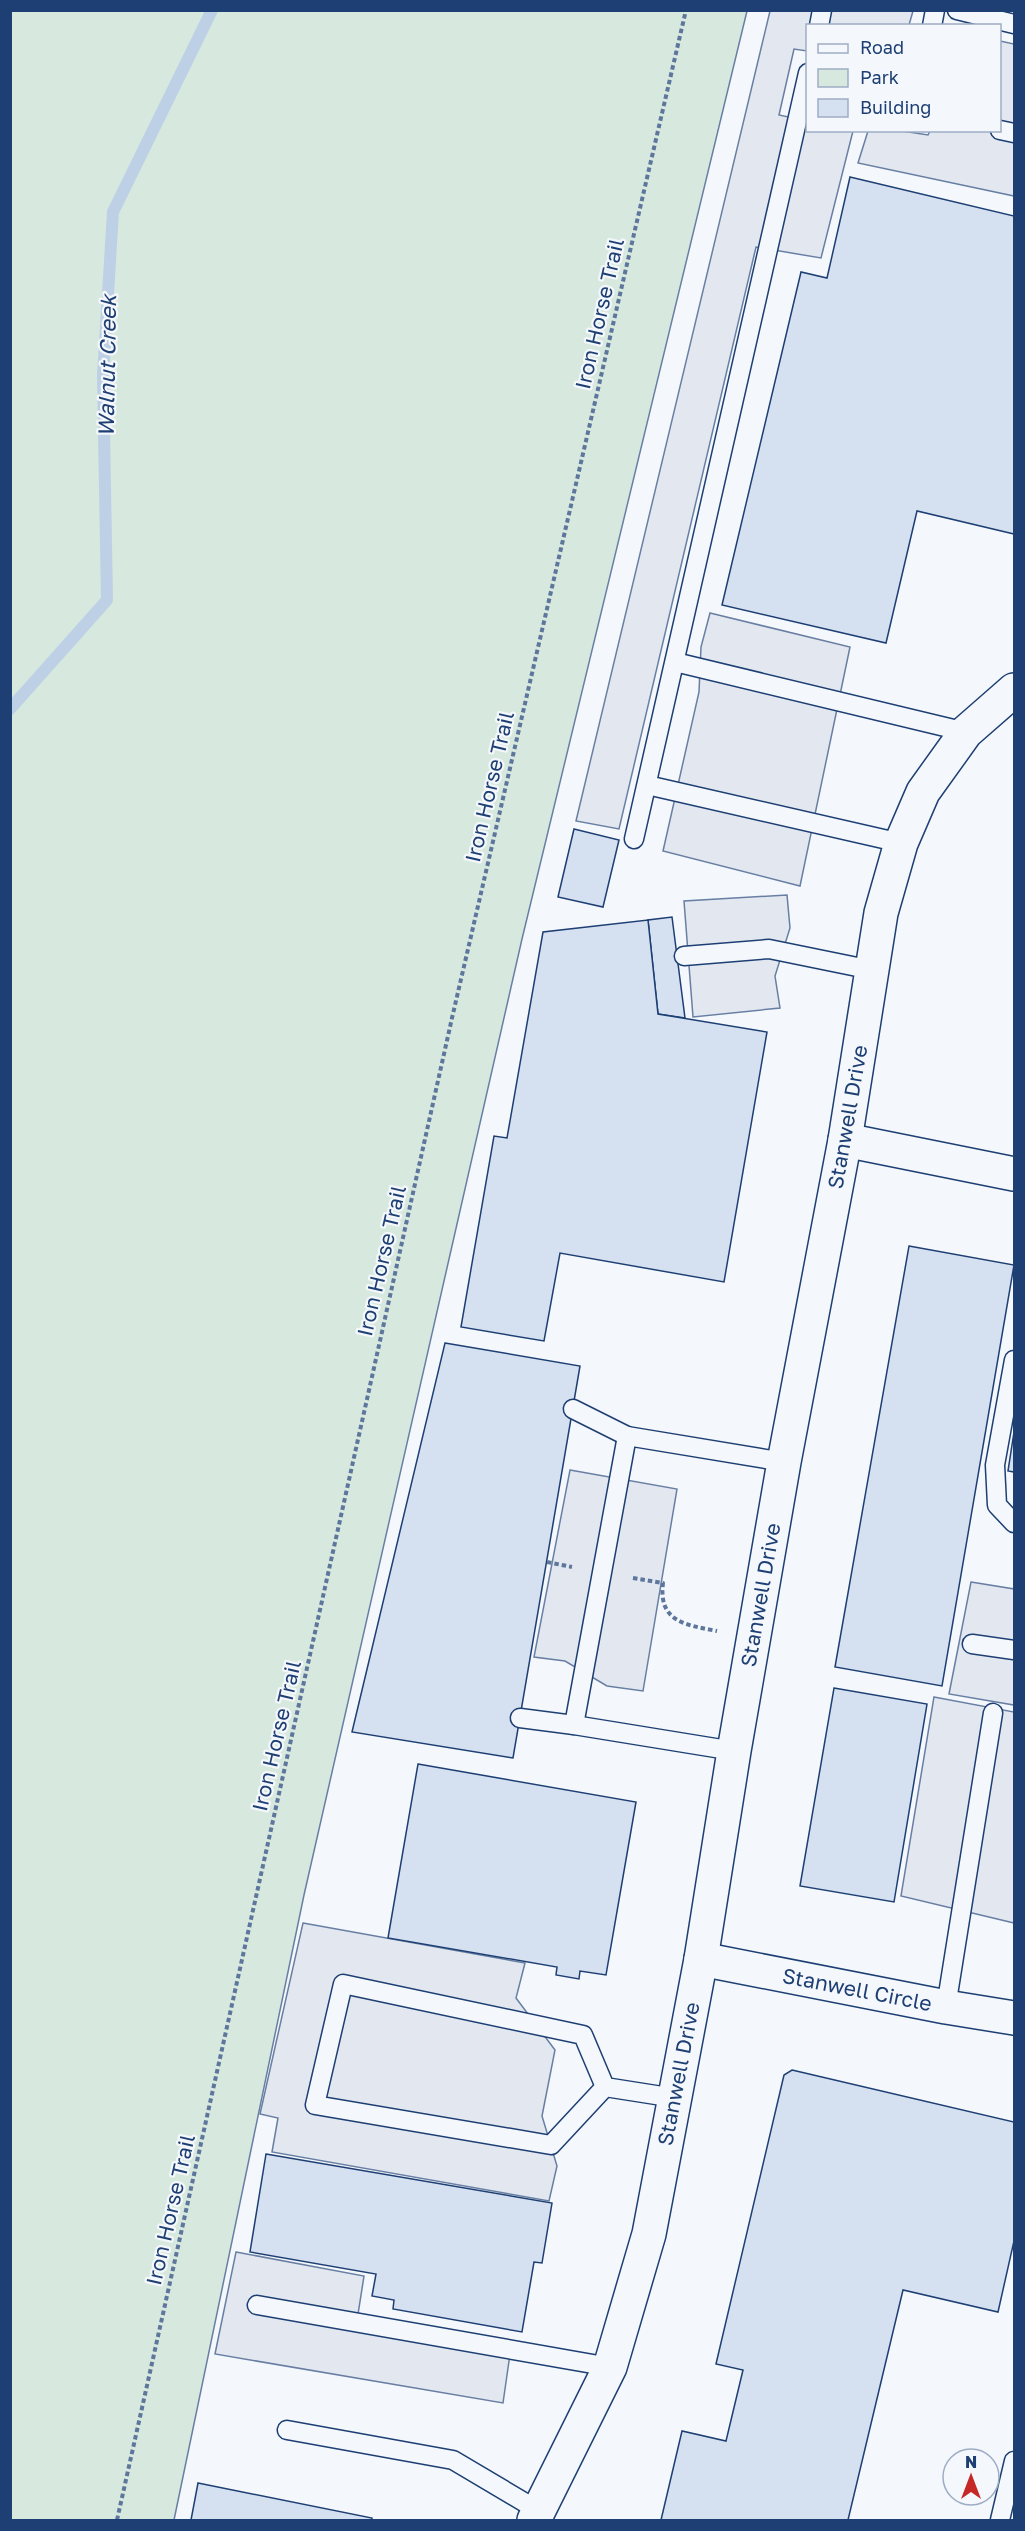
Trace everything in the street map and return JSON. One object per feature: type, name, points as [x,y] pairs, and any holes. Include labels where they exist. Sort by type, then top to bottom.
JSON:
[{"type":"street","name":"Stanwell Drive","points":[[536,2516],[610,2367],[649,2234],[701,1959],[784,1462],[844,1140],[882,913],[901,843],[923,792],[966,732],[1014,690]]},
{"type":"street","points":[[844,1140],[1014,1174]]},
{"type":"street","name":"Stanwell Circle","points":[[701,1959],[1014,2018]]},
{"type":"lane","points":[[957,10],[1014,24]]},
{"type":"lane","points":[[633,839],[806,83]]},
{"type":"lane","points":[[675,663],[966,732]]},
{"type":"lane","points":[[646,785],[901,843]]},
{"type":"lane","points":[[684,956],[770,949],[872,970]]},
{"type":"lane","points":[[1014,1360],[995,1465],[997,1506],[1014,1523]]},
{"type":"lane","points":[[573,1409],[627,1436],[784,1462]]},
{"type":"lane","points":[[574,1725],[627,1436]]},
{"type":"lane","points":[[972,1644],[1014,1650]]},
{"type":"lane","points":[[946,2007],[993,1713]]},
{"type":"lane","points":[[520,1718],[734,1751]]},
{"type":"lane","points":[[343,1984],[583,2035],[605,2087],[551,2145],[315,2105],[343,1984]]},
{"type":"lane","points":[[605,2087],[675,2098]]},
{"type":"lane","points":[[257,2305],[610,2367]]},
{"type":"lane","points":[[286,2430],[453,2460],[536,2516]]},
{"type":"lane","points":[[1000,2520],[1014,2461]]},
{"type":"path","name":"Iron Horse Trail","points":[[117,2520],[449,1029],[686,10]]},
{"type":"path","points":[[546,1562],[663,1583],[661,1597],[664,1609],[680,1622],[754,1638]]},
{"type":"green space","points":[[11,10],[747,11],[522,939],[304,1895],[174,2520],[11,2520]]},
{"type":"shaded area","points":[[770,11],[913,11],[909,24],[806,24],[806,51],[794,49],[779,115],[806,121],[806,132],[853,132],[821,258],[756,247],[619,829],[576,821]]},
{"type":"shaded area","points":[[1001,41],[1014,44],[1014,196],[858,163],[868,132],[908,132],[928,135],[930,132],[1001,132]]},
{"type":"shaded area","points":[[710,613],[850,647],[800,886],[663,851],[699,692],[701,647]]},
{"type":"shaded area","points":[[787,895],[790,928],[775,976],[780,1008],[693,1017],[684,901]]},
{"type":"shaded area","points":[[570,1470],[677,1489],[643,1691],[607,1686],[565,1661],[534,1657]]},
{"type":"shaded area","points":[[971,1582],[1014,1589],[1014,1705],[949,1694]]},
{"type":"shaded area","points":[[934,1697],[1014,1712],[1014,1923],[901,1896]]},
{"type":"shaded area","points":[[303,1923],[525,1963],[516,1998],[555,2050],[542,2116],[557,2166],[549,2201],[272,2152],[278,2118],[260,2114]]},
{"type":"shaded area","points":[[236,2252],[364,2276],[356,2327],[510,2354],[503,2403],[215,2354]]},
{"type":"building","points":[[850,177],[1014,216],[1014,534],[917,511],[886,643],[722,605],[801,272],[827,278]]},
{"type":"building","points":[[574,829],[619,840],[603,907],[558,897]]},
{"type":"building","points":[[672,917],[685,1018],[658,1014],[648,920]]},
{"type":"building","points":[[648,920],[658,1014],[767,1032],[724,1282],[560,1253],[544,1341],[461,1327],[494,1136],[507,1138],[543,932]]},
{"type":"building","points":[[909,1246],[1014,1265],[942,1686],[835,1667]]},
{"type":"building","points":[[445,1343],[580,1366],[513,1758],[352,1732]]},
{"type":"building","points":[[1014,1432],[1014,1472],[1008,1471]]},
{"type":"building","points":[[834,1688],[927,1704],[894,1902],[800,1886]]},
{"type":"building","points":[[418,1764],[636,1802],[606,1975],[580,1971],[579,1979],[556,1975],[557,1967],[388,1938]]},
{"type":"building","points":[[792,2070],[1014,2122],[1014,2241],[998,2312],[903,2290],[848,2520],[661,2520],[682,2431],[726,2441],[743,2370],[716,2364],[784,2075]]},
{"type":"building","points":[[266,2154],[552,2203],[542,2263],[534,2262],[522,2332],[393,2309],[394,2300],[372,2296],[376,2274],[250,2252]]},
{"type":"building","points":[[198,2483],[372,2518],[372,2520],[191,2520]]},
{"type":"waterway","name":"Walnut Creek","points":[[10,709],[107,600],[103,375],[113,212],[212,10]]}]
